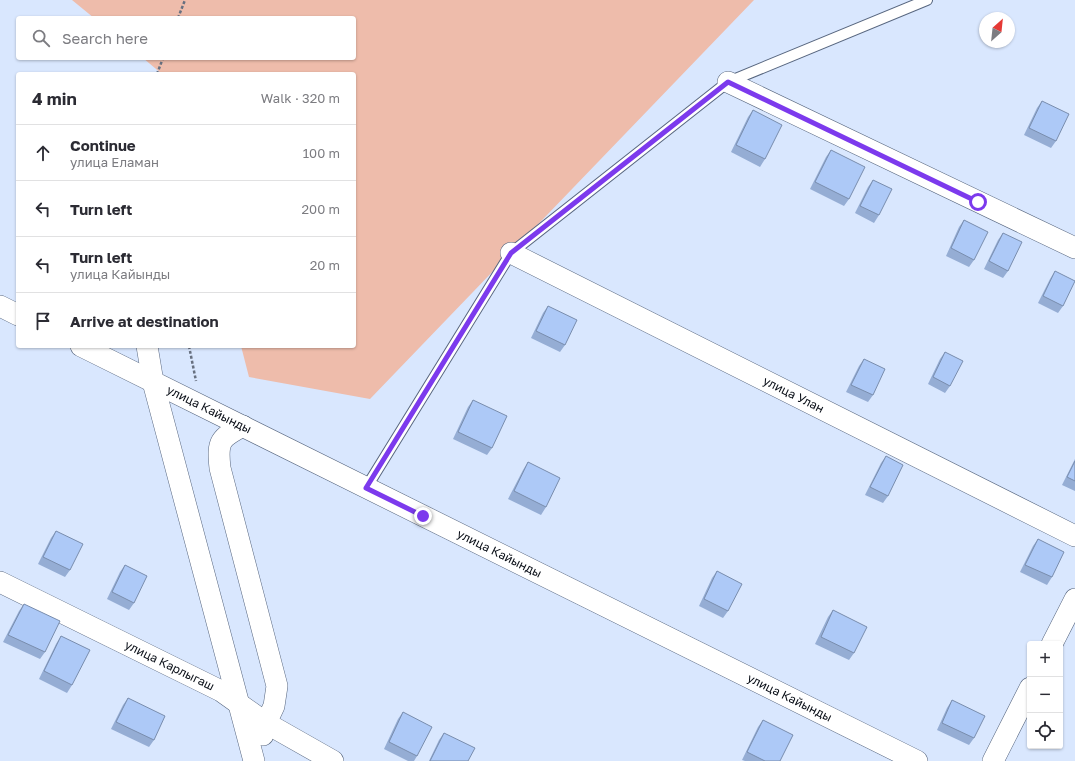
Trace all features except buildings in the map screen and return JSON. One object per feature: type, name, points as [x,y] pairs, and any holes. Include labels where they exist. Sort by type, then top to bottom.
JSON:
[{"type":"street","points":[[728,82],[1075,248]]},
{"type":"street","name":"улица Улан","points":[[511,253],[1075,536]]},
{"type":"street","points":[[0,306],[16,314]]},
{"type":"street","name":"улица Кайынды","points":[[85,348],[917,761]]},
{"type":"street","points":[[147,348],[154,382],[256,761]]},
{"type":"street","points":[[243,426],[225,436],[218,450],[220,468],[277,686],[274,706],[266,723],[256,761]]},
{"type":"street","name":"улица Карлыгаш","points":[[0,582],[221,691],[266,723],[333,761]]},
{"type":"street","points":[[1054,641],[1075,599]]},
{"type":"street","points":[[994,761],[1027,694]]},
{"type":"lane","points":[[366,488],[511,253],[728,82],[926,0]]},
{"type":"path","points":[[179,16],[185,0]]},
{"type":"path","points":[[158,72],[162,60]]},
{"type":"path","points":[[189,348],[200,405]]},
{"type":"shaded area","points":[[72,0],[754,0],[370,399],[249,377],[242,348],[356,348],[356,72],[160,72],[145,60],[356,60],[356,16],[92,16]]},
{"type":"route","points":[[423,516],[366,488],[511,253],[728,82],[978,202]]}]
